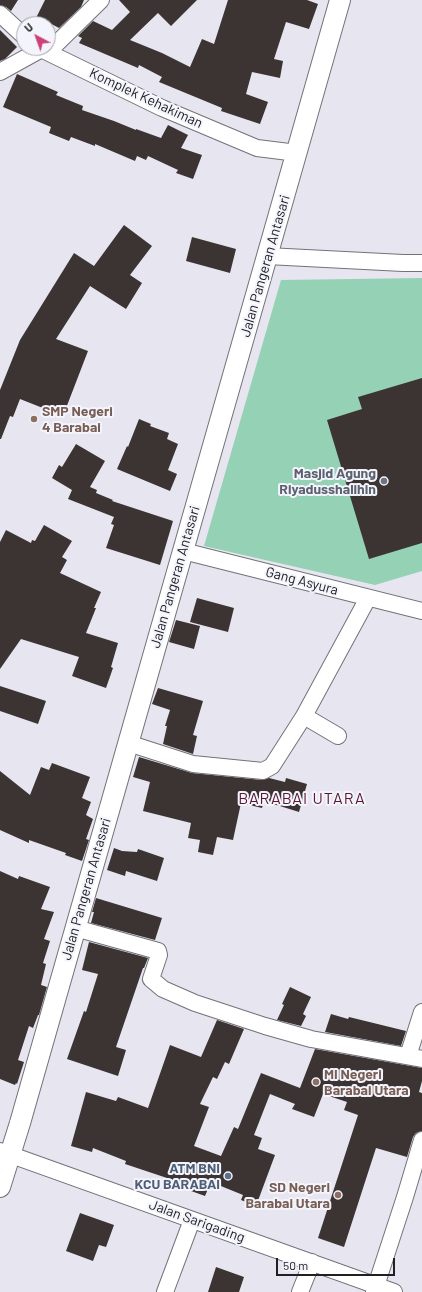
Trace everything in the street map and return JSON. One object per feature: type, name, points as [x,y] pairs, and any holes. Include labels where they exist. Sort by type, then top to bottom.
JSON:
[{"type":"main road","name":"Jalan Pangeran Antasari","points":[[0,1186],[5,1153],[75,928],[340,0]]},
{"type":"street","points":[[56,40],[101,0]]},
{"type":"street","points":[[0,14],[16,29]]},
{"type":"street","name":"Komplek Kehakiman","points":[[56,55],[162,108],[257,148],[297,153]]},
{"type":"street","points":[[0,72],[29,56]]},
{"type":"street","points":[[267,256],[422,263]]},
{"type":"street","name":"Gang Asyura","points":[[183,551],[422,612]]},
{"type":"street","points":[[128,743],[193,764],[263,771],[272,766],[304,716],[368,598]]},
{"type":"street","points":[[304,716],[338,736]]},
{"type":"street","points":[[75,928],[158,951],[159,955],[150,979],[162,989],[195,1003],[265,1026],[311,1039],[415,1058],[422,1012]]},
{"type":"street","points":[[375,1289],[422,1140]]},
{"type":"street","name":"Jalan Sarigading","points":[[5,1153],[312,1262],[375,1289],[394,1292]]},
{"type":"street","points":[[165,1292],[192,1220]]},
{"type":"street","points":[[300,1292],[312,1262]]},
{"type":"green space","points":[[422,278],[422,571],[375,585],[204,546],[281,280]]},
{"type":"building","points":[[0,0],[18,0],[11,11],[0,5]]},
{"type":"building","points":[[45,0],[84,0],[81,7],[59,28],[56,26],[56,16],[37,16]]},
{"type":"building","points":[[119,0],[197,0],[171,26],[158,13],[130,40],[162,53],[190,67],[202,39],[214,44],[228,0],[307,0],[318,4],[309,29],[286,22],[274,59],[283,61],[280,78],[252,72],[246,94],[268,102],[260,124],[221,111],[222,108],[159,82],[162,77],[139,65],[138,68],[79,43],[82,38],[78,36],[93,21],[112,30],[130,12]]},
{"type":"building","points":[[0,30],[16,46],[16,48],[5,59],[0,61]]},
{"type":"building","points":[[17,74],[58,92],[56,95],[83,106],[82,110],[136,130],[161,138],[168,125],[188,135],[181,148],[202,155],[193,179],[176,173],[178,170],[148,156],[146,160],[137,156],[135,161],[95,144],[95,146],[71,137],[69,141],[49,133],[51,127],[3,107]]},
{"type":"building","points":[[124,225],[152,246],[130,275],[142,283],[126,309],[90,286],[56,339],[88,351],[63,416],[20,399],[13,417],[10,416],[0,439],[0,390],[20,340],[74,253],[94,266]]},
{"type":"building","points":[[192,237],[236,249],[230,273],[186,261]]},
{"type":"building","name":"Masjid Agung Riyadusshalihin","points":[[422,378],[422,543],[369,559],[327,420],[362,409],[358,397]]},
{"type":"building","points":[[139,419],[151,424],[150,426],[169,433],[167,439],[178,444],[168,470],[177,474],[170,491],[117,469],[127,446],[128,447]]},
{"type":"building","points":[[76,444],[105,461],[90,487],[97,490],[96,493],[113,500],[112,501],[173,521],[160,565],[106,548],[114,525],[111,524],[114,517],[68,499],[72,490],[52,478],[59,465],[62,467]]},
{"type":"building","points":[[44,525],[72,541],[62,557],[67,560],[60,573],[101,592],[86,633],[118,643],[111,667],[113,668],[106,688],[72,676],[79,657],[21,639],[0,669],[0,542],[6,530],[31,543],[32,540],[35,541]]},
{"type":"building","points":[[197,598],[234,608],[228,632],[190,622]]},
{"type":"building","points":[[176,620],[200,626],[194,649],[169,642]]},
{"type":"building","points":[[0,686],[46,701],[38,724],[0,711]]},
{"type":"building","points":[[158,688],[203,701],[193,735],[197,736],[193,754],[163,744],[167,726],[165,726],[170,710],[152,704]]},
{"type":"building","points":[[139,757],[192,773],[262,780],[269,778],[285,782],[286,778],[307,784],[299,812],[264,801],[262,808],[241,803],[233,840],[217,837],[213,855],[198,852],[200,840],[188,838],[191,823],[143,811],[150,782],[133,777]]},
{"type":"building","points":[[52,763],[90,777],[82,798],[91,802],[86,815],[93,819],[86,839],[89,840],[82,861],[65,855],[66,853],[29,840],[29,843],[0,830],[0,771],[30,795],[41,767],[49,770]]},
{"type":"building","points":[[114,848],[122,851],[137,852],[138,849],[164,858],[157,881],[126,871],[125,876],[107,870]]},
{"type":"building","points":[[0,871],[18,879],[19,876],[50,887],[41,909],[54,912],[44,939],[50,941],[43,963],[46,964],[41,985],[47,987],[39,1015],[33,1028],[29,1026],[18,1060],[24,1062],[17,1084],[16,1083],[15,1085],[0,1079]]},
{"type":"building","points":[[96,898],[162,918],[155,940],[91,923]]},
{"type":"building","points":[[89,942],[148,958],[143,968],[116,1047],[126,1050],[118,1076],[67,1059],[84,1011],[86,1012],[98,974],[82,970]]},
{"type":"building","points":[[290,987],[311,997],[303,1014],[306,1016],[301,1026],[277,1020],[284,1005],[282,1004]]},
{"type":"building","points":[[331,1014],[406,1031],[401,1046],[325,1032]]},
{"type":"building","points":[[217,1020],[244,1029],[229,1064],[225,1062],[217,1079],[213,1077],[200,1104],[209,1107],[194,1146],[221,1156],[234,1127],[238,1129],[261,1073],[300,1088],[315,1049],[422,1068],[422,1081],[419,1092],[422,1093],[422,1131],[416,1133],[413,1137],[407,1157],[376,1148],[344,1247],[318,1238],[358,1115],[344,1110],[347,1102],[323,1094],[314,1117],[292,1109],[295,1104],[270,1094],[254,1135],[262,1138],[258,1149],[275,1155],[256,1206],[241,1200],[243,1195],[211,1182],[205,1196],[180,1187],[182,1183],[125,1164],[126,1161],[93,1148],[92,1152],[71,1146],[86,1092],[116,1101],[118,1097],[148,1108],[170,1045],[201,1057]]},
{"type":"building","points":[[80,1213],[114,1225],[106,1247],[99,1245],[93,1261],[66,1251]]},
{"type":"building","points":[[216,1267],[244,1277],[239,1292],[208,1292]]},
{"type":"place","name":"SMP Negeri 4 Barabai","points":[[34,419]]},
{"type":"place","name":"Masjid Agung Riyadusshalihin","points":[[384,481]]},
{"type":"place","name":"MI Negeri Barabai Utara","points":[[316,1082]]},
{"type":"place","name":"ATM BNI KCU BARABAI","points":[[228,1176]]},
{"type":"place","name":"SD Negeri Barabai Utara","points":[[338,1195]]},
{"type":"district","name":"BARABAI UTARA","points":[[302,799]]}]
